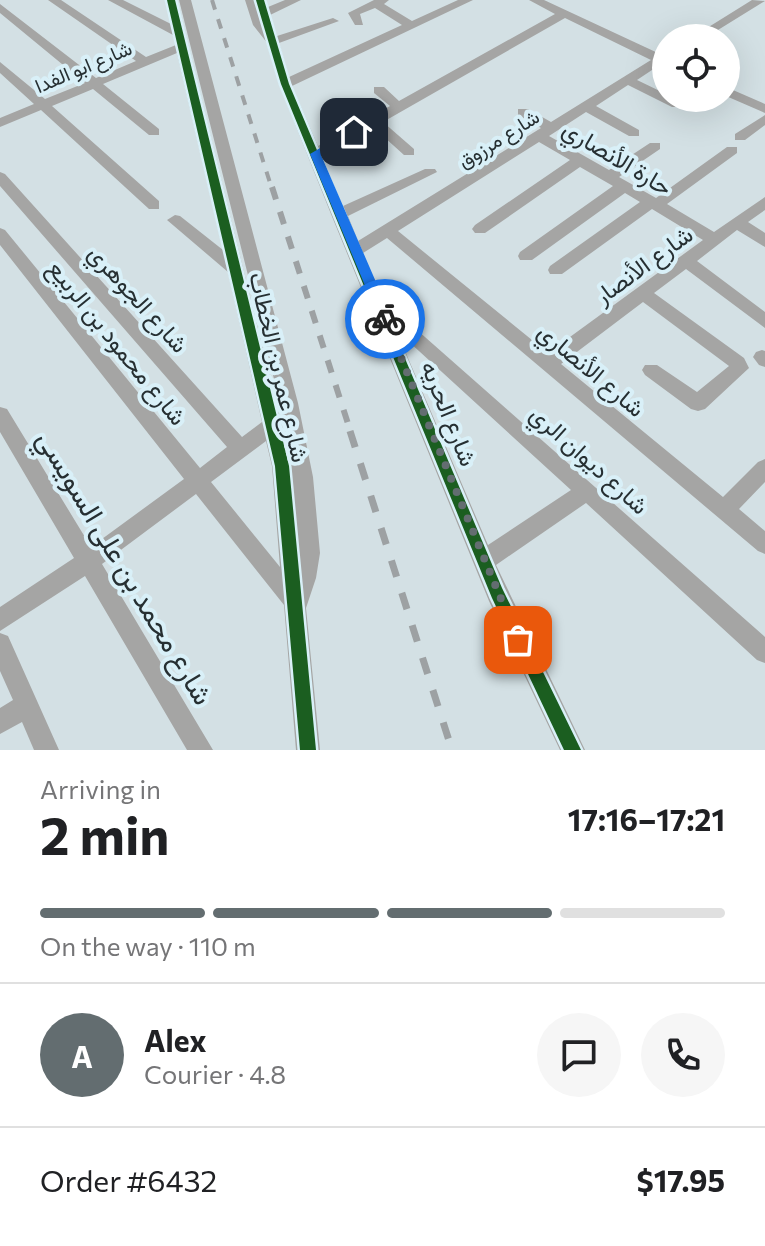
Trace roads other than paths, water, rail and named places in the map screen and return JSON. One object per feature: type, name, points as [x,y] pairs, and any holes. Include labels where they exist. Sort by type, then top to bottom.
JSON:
[{"type":"street","points":[[54,0],[145,62]]},
{"type":"street","points":[[114,0],[181,39]]},
{"type":"street","name":"شارع عمر بن الخطاب","points":[[171,0],[282,466],[308,750]]},
{"type":"street","name":"شارع عمر بن الخطاب","points":[[185,0],[289,403],[297,446],[311,558],[306,581],[296,603]]},
{"type":"street","points":[[259,4],[295,0]]},
{"type":"street","points":[[285,84],[467,0]]},
{"type":"street","points":[[535,0],[652,54]]},
{"type":"street","points":[[720,24],[759,0]]},
{"type":"street","points":[[359,23],[354,13],[380,1],[411,26]]},
{"type":"street","name":"شارع الحريه","points":[[259,4],[285,84],[380,305],[484,560],[529,663],[573,750]]},
{"type":"street","points":[[0,7],[154,132]]},
{"type":"street","points":[[315,154],[564,14]]},
{"type":"street","points":[[273,41],[333,21]]},
{"type":"street","name":"شارع ابو الفدا","points":[[2,120],[145,62],[181,39]]},
{"type":"street","points":[[0,66],[154,205]]},
{"type":"street","name":"شارع مرزوق","points":[[356,250],[652,66]]},
{"type":"street","points":[[628,80],[652,92]]},
{"type":"street","points":[[379,90],[398,107]]},
{"type":"street","points":[[740,97],[765,109]]},
{"type":"street","name":"حارة الأنصاري","points":[[537,103],[519,115],[580,160],[716,240]]},
{"type":"street","points":[[586,106],[634,133]]},
{"type":"street","points":[[556,270],[736,144],[765,119]]},
{"type":"street","points":[[374,121],[409,152]]},
{"type":"street","points":[[609,177],[655,146]]},
{"type":"street","points":[[480,229],[580,160]]},
{"type":"street","points":[[339,214],[430,172]]},
{"type":"street","name":"شارع الجوهري","points":[[0,177],[242,450]]},
{"type":"street","points":[[526,256],[624,186]]},
{"type":"street","name":"شارع الأنصار","points":[[548,363],[765,202]]},
{"type":"street","points":[[175,220],[236,270]]},
{"type":"street","points":[[739,224],[765,241]]},
{"type":"street","name":"شارع الأنصاري","points":[[387,230],[765,544]]},
{"type":"street","name":"شارع محمود بن الربيع","points":[[0,234],[296,603]]},
{"type":"street","points":[[687,262],[765,321]]},
{"type":"street","points":[[644,294],[740,368],[698,403],[651,370]]},
{"type":"street","name":"شارع ديوان الري","points":[[380,305],[765,652]]},
{"type":"street","name":"شارع محمد بن على السويسي","points":[[0,415],[86,563],[201,750]]},
{"type":"street","points":[[0,620],[86,563],[273,425]]},
{"type":"street","points":[[724,510],[765,468]]},
{"type":"street","points":[[484,560],[587,491]]},
{"type":"street","points":[[0,644],[47,750]]},
{"type":"street","points":[[0,722],[27,705]]},
{"type":"railway","points":[[212,0],[272,189]]},
{"type":"railway","points":[[272,187],[351,433]]},
{"type":"railway","points":[[350,431],[452,750]]}]
